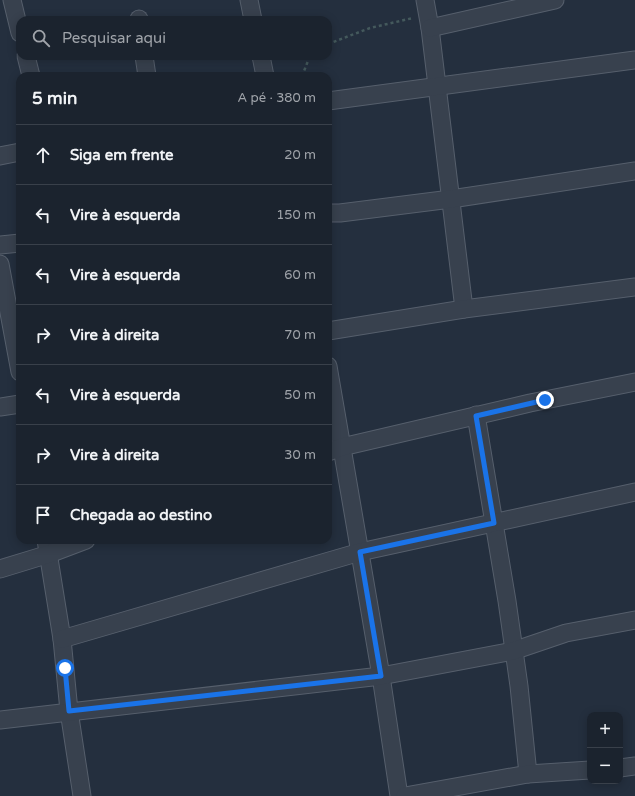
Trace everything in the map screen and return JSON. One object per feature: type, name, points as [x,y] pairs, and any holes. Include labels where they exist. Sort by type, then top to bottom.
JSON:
[{"type":"street","points":[[12,0],[16,16]]},
{"type":"street","points":[[249,0],[252,16]]},
{"type":"street","points":[[464,309],[427,14],[555,0]]},
{"type":"street","points":[[27,60],[30,72]]},
{"type":"street","points":[[145,60],[146,72]]},
{"type":"street","points":[[262,60],[264,72]]},
{"type":"street","points":[[332,100],[635,60]]},
{"type":"street","points":[[0,156],[16,153]]},
{"type":"street","points":[[332,212],[340,213],[451,199],[635,171]]},
{"type":"street","points":[[0,245],[16,243]]},
{"type":"street","points":[[0,264],[16,350]]},
{"type":"street","points":[[332,330],[464,309],[635,287]]},
{"type":"street","points":[[335,450],[476,416],[635,382]]},
{"type":"street","points":[[0,407],[16,405]]},
{"type":"street","points":[[476,416],[513,651],[528,774]]},
{"type":"street","points":[[332,417],[335,450],[360,552],[399,796]]},
{"type":"street","points":[[62,639],[360,552],[635,492]]},
{"type":"street","points":[[0,569],[47,547],[64,544]]},
{"type":"street","points":[[47,547],[62,639],[69,711],[82,796]]},
{"type":"street","points":[[0,720],[381,676],[513,651],[566,633],[635,620]]},
{"type":"street","points":[[405,796],[528,774],[587,770]]},
{"type":"path","points":[[332,42],[370,28],[427,14]]},
{"type":"path","points":[[304,72],[308,60]]},
{"type":"route","points":[[65,668],[69,711],[381,676],[360,552],[494,523],[476,416],[545,400]]}]
